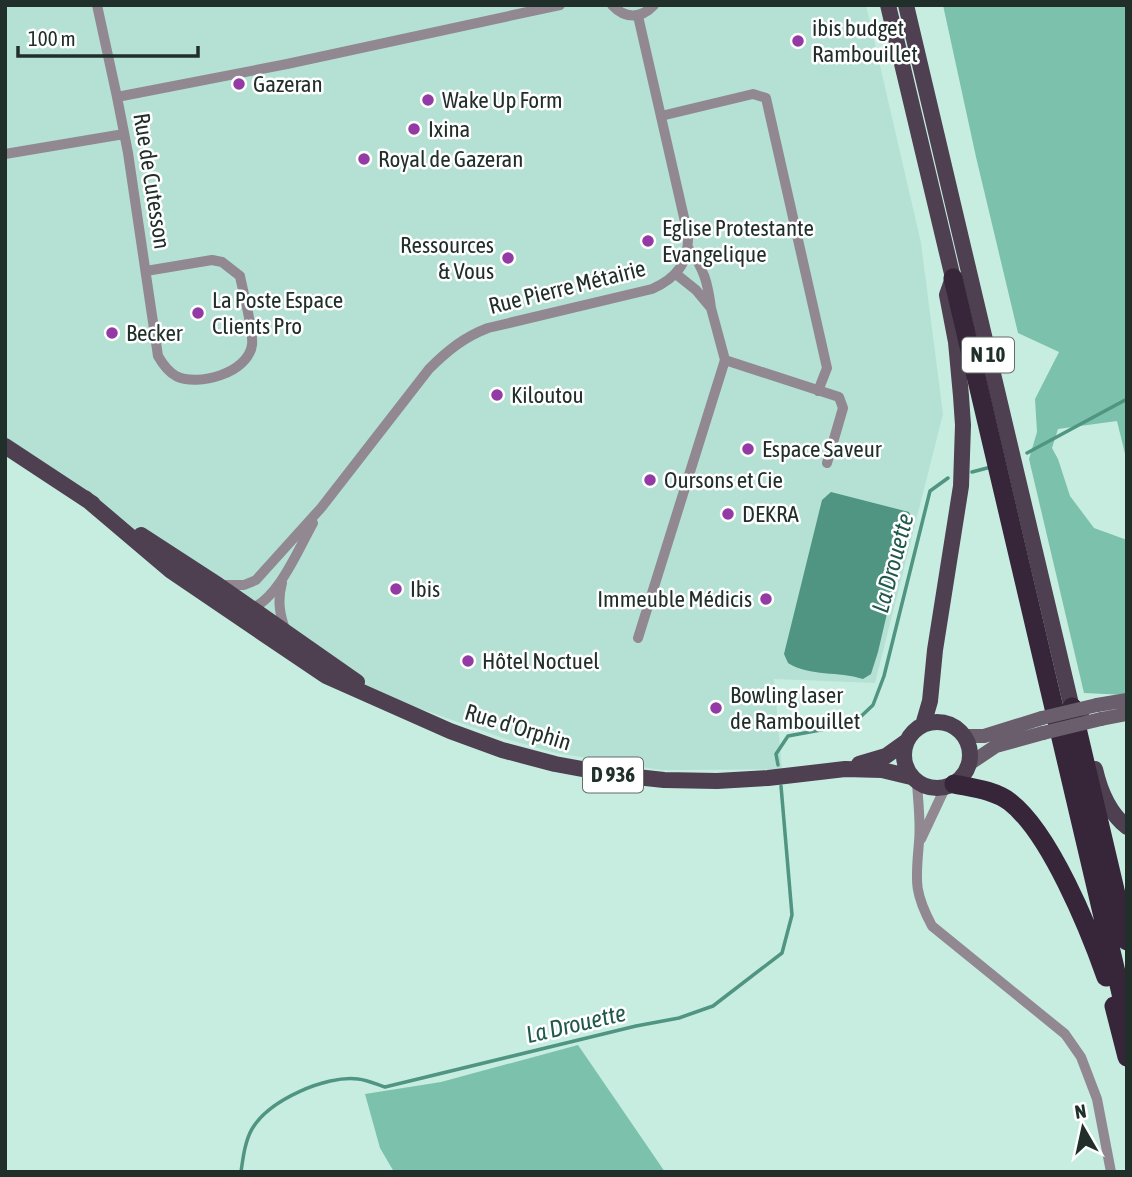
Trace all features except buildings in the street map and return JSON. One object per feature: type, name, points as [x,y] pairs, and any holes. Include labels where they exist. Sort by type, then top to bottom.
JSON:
[{"type":"highway","name":"N 10","points":[[953,278],[1127,1019]]},
{"type":"highway","name":"N 10","points":[[1071,704],[1127,941]]},
{"type":"highway","points":[[949,786],[987,790],[1008,800],[1025,816],[1044,845],[1089,931],[1109,986],[1127,1057]]},
{"type":"main road","name":"N 10","points":[[888,5],[953,278]]},
{"type":"main road","name":"N 10","points":[[906,5],[1071,704]]},
{"type":"main road","points":[[923,725],[930,701],[935,650],[961,486],[961,396],[947,295],[953,278]]},
{"type":"main road","name":"Rue d'Orphin","points":[[5,446],[218,585],[391,704]]},
{"type":"main road","name":"Rue d'Orphin","points":[[85,498],[171,571],[326,676],[450,731],[502,750],[555,764],[664,780],[768,778],[845,769],[882,770],[914,779]]},
{"type":"main road","points":[[964,736],[984,736],[1043,725],[1099,712],[1127,700]]},
{"type":"main road","points":[[1071,704],[1082,715],[1096,775],[1105,800],[1119,821],[1127,827]]},
{"type":"main road","points":[[1099,712],[1127,713]]},
{"type":"main road","points":[[943,722],[952,725],[964,736],[969,745],[969,764],[964,776],[949,786],[929,788],[914,779],[904,763],[907,741],[913,732],[923,725],[943,722]]},
{"type":"main road","points":[[969,764],[996,746],[1043,725]]},
{"type":"main road","name":"Rue d'Orphin","points":[[845,769],[886,756],[907,741]]},
{"type":"street","name":"Rue de Cutesson","points":[[97,5],[124,134],[158,356],[176,375],[188,379],[231,373],[240,366],[253,344],[240,276],[222,262],[212,260],[146,271]]},
{"type":"street","points":[[117,97],[287,64],[560,5]]},
{"type":"street","points":[[612,5],[626,15],[638,16],[654,5]]},
{"type":"street","points":[[638,16],[689,248],[701,263],[707,280],[711,308],[725,360],[638,638]]},
{"type":"street","points":[[661,116],[753,94],[766,98],[827,368],[818,391]]},
{"type":"street","points":[[5,154],[124,134]]},
{"type":"street","name":"Rue Pierre Métairie","points":[[218,585],[244,585],[256,580],[321,508],[429,369],[456,345],[472,334],[488,328],[652,289],[676,274],[684,264],[689,248]]},
{"type":"street","points":[[676,274],[696,290],[711,308]]},
{"type":"street","points":[[725,360],[839,397],[842,408],[827,463]]},
{"type":"street","name":"Rue Pierre Métairie","points":[[252,608],[266,601],[285,574],[321,508]]},
{"type":"street","name":"Rue Pierre Métairie","points":[[285,574],[279,594],[280,617],[287,635]]},
{"type":"street","points":[[228,610],[252,608]]},
{"type":"street","points":[[914,779],[919,841],[915,881],[920,905],[932,926],[1065,1034],[1081,1057],[1097,1099],[1111,1172]]},
{"type":"street","points":[[919,841],[949,786]]},
{"type":"shaded area","points":[[5,5],[866,5],[921,243],[943,414],[875,683],[774,679],[782,769],[661,770],[556,753],[503,738],[424,710],[391,704],[5,446]]},
{"type":"shaded area","points":[[943,5],[1127,5],[1127,462],[1117,421],[1058,429],[1052,448],[1070,496],[1094,528],[1127,540],[1127,695],[1084,693],[1029,459],[1037,432],[1035,399],[1059,352],[1018,333]]},
{"type":"shaded area","points":[[578,1045],[665,1172],[394,1172],[380,1148],[365,1094],[441,1082]]},
{"type":"water","points":[[831,492],[909,512],[910,515],[878,652],[871,674],[863,679],[806,670],[788,663],[784,654],[822,500]]},
{"type":"waterway","name":"La Drouette","points":[[1027,453],[1127,399]]},
{"type":"waterway","name":"La Drouette","points":[[972,472],[991,467]]},
{"type":"waterway","name":"La Drouette","points":[[778,765],[776,754],[788,736],[853,724],[873,705],[884,676],[930,491],[948,478]]},
{"type":"waterway","name":"La Drouette","points":[[241,1172],[248,1139],[260,1118],[285,1099],[315,1085],[358,1079],[385,1087],[679,1018],[713,1006],[782,953],[792,915],[781,786]]},
{"type":"place","name":"ibis budget Rambouillet","points":[[798,41]]},
{"type":"place","name":"Gazeran","points":[[239,84]]},
{"type":"place","name":"Wake Up Form","points":[[428,100]]},
{"type":"place","name":"Ixina","points":[[414,129]]},
{"type":"place","name":"Royal de Gazeran","points":[[364,159]]},
{"type":"place","name":"Eglise Protestante Evangelique","points":[[648,241]]},
{"type":"place","name":"Ressources & Vous","points":[[508,258]]},
{"type":"place","name":"La Poste Espace Clients Pro","points":[[198,313]]},
{"type":"place","name":"Becker","points":[[112,333]]},
{"type":"place","name":"Kiloutou","points":[[497,395]]},
{"type":"place","name":"Espace Saveur","points":[[748,449]]},
{"type":"place","name":"Oursons et Cie","points":[[650,480]]},
{"type":"place","name":"DEKRA","points":[[728,514]]},
{"type":"place","name":"Ibis","points":[[396,589]]},
{"type":"place","name":"Immeuble Médicis","points":[[766,599]]},
{"type":"place","name":"Hôtel Noctuel","points":[[468,661]]},
{"type":"place","name":"Bowling laser de Rambouillet","points":[[716,708]]}]
